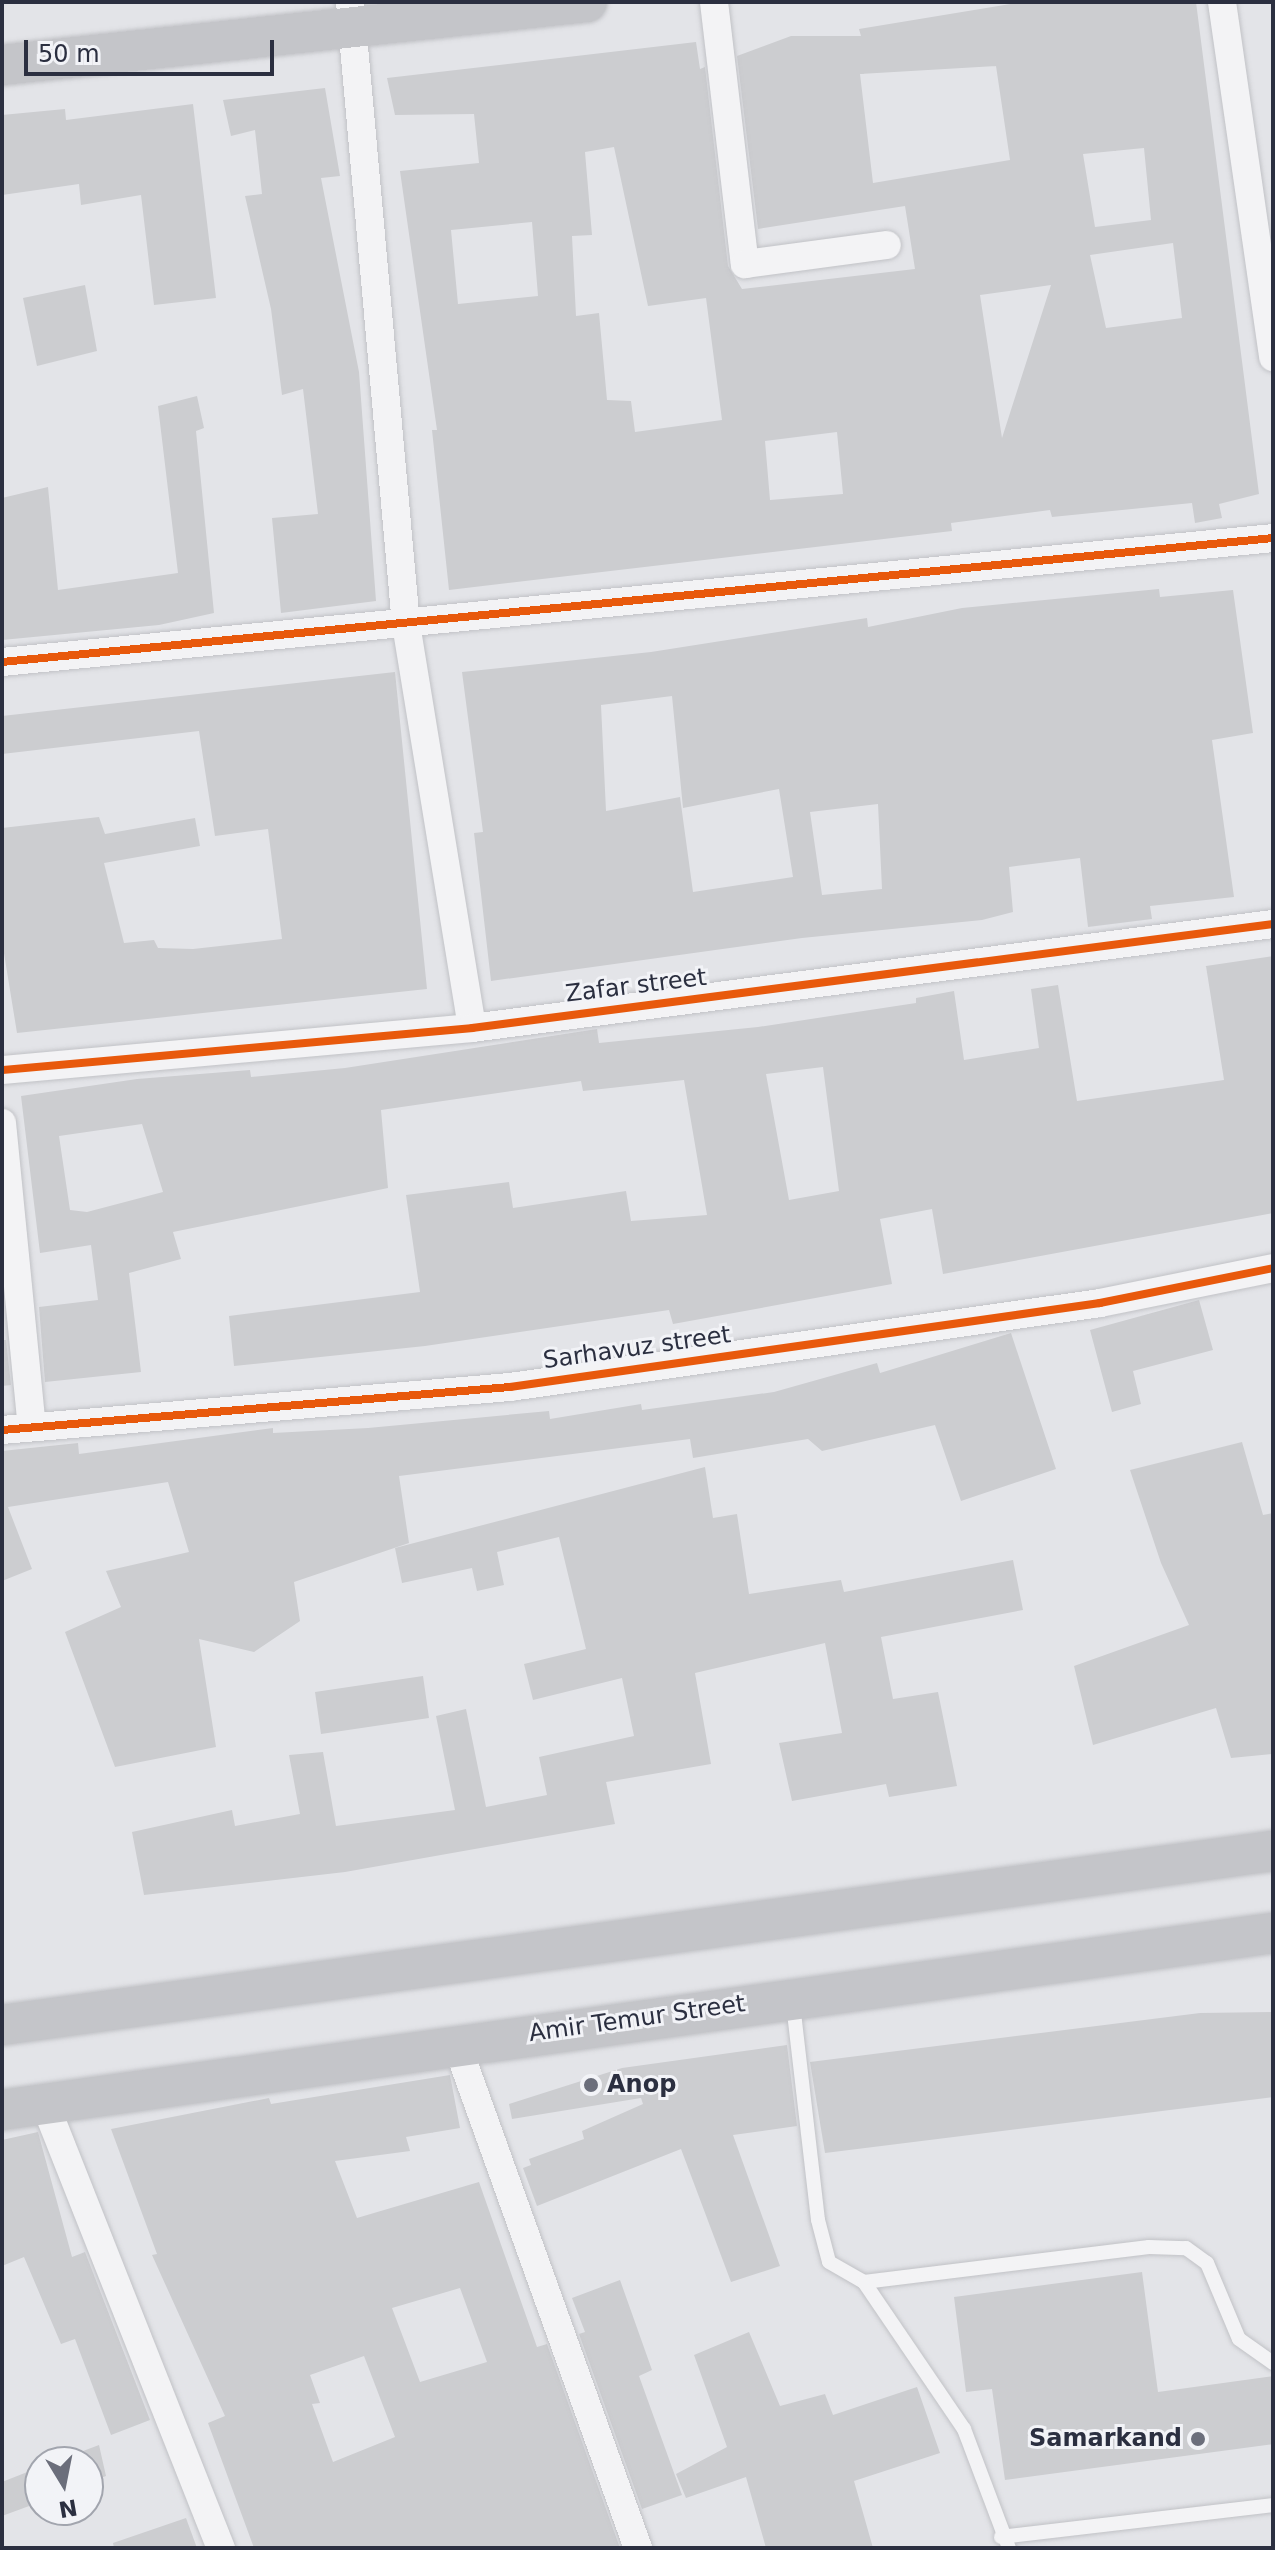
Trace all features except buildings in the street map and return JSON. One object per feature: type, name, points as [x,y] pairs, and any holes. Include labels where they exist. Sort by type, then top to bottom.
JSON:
[{"type":"main road","points":[[2,65],[351,15],[587,2]]},
{"type":"main road","points":[[5,2017],[1273,1851]]},
{"type":"main road","name":"Amir Temur Street","points":[[2,2110],[792,1997],[1273,1933]]},
{"type":"street","points":[[714,2],[745,264],[887,245]]},
{"type":"street","points":[[1222,2],[1273,357]]},
{"type":"street","points":[[351,15],[406,624],[472,1028]]},
{"type":"street","points":[[2,662],[1273,538]]},
{"type":"street","name":"Zafar street","points":[[2,1070],[472,1028],[1273,924]]},
{"type":"street","points":[[2,1123],[32,1427]]},
{"type":"street","name":"Sarhavuz street","points":[[2,1430],[510,1387],[1100,1303],[1273,1268]]},
{"type":"street","points":[[457,2045],[638,2548]]},
{"type":"street","points":[[45,2104],[221,2548]]},
{"type":"lane","points":[[792,1997],[818,2220],[829,2262],[864,2282],[964,2429],[1005,2543],[1273,2505]]},
{"type":"lane","points":[[864,2282],[1149,2247],[1186,2248],[1207,2263],[1239,2339],[1273,2363]]},
{"type":"cycle path","points":[[2,662],[1273,538]]},
{"type":"cycle path","points":[[2,1070],[472,1028],[1273,924]]},
{"type":"cycle path","points":[[2,1430],[510,1387],[1100,1303],[1273,1268]]},
{"type":"place","name":"Anop","points":[[591,2085]]},
{"type":"place","name":"Samarkand","points":[[1198,2439]]}]
